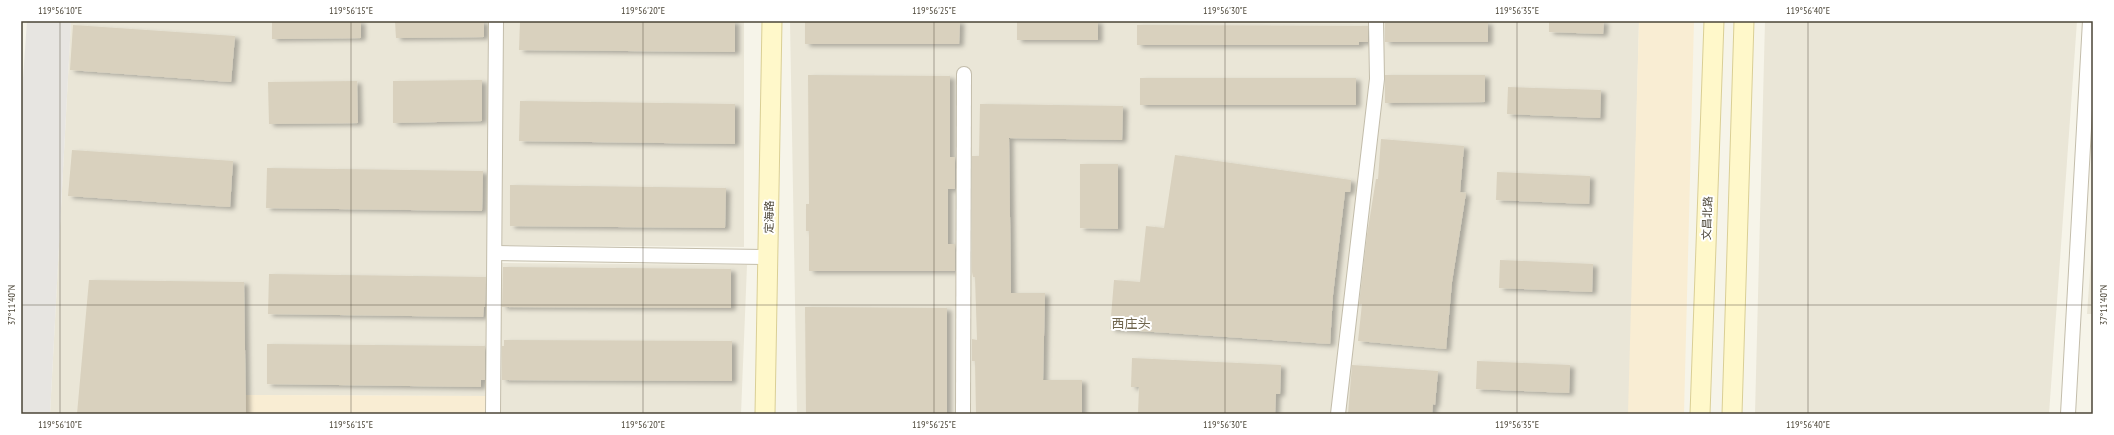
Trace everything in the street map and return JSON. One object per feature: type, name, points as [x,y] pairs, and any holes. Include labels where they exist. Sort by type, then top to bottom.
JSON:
[{"type":"main road","name":"定海路","points":[[765,414],[772,21]]},
{"type":"main road","name":"文昌北路","points":[[1700,414],[1714,21]]},
{"type":"main road","points":[[1732,414],[1744,21]]},
{"type":"street","points":[[494,414],[496,21]]},
{"type":"street","points":[[1338,414],[1377,79],[1376,21]]},
{"type":"street","points":[[2068,414],[2090,21]]},
{"type":"street","points":[[963,414],[964,74]]},
{"type":"street","points":[[496,253],[768,257]]},
{"type":"shaded area","points":[[27,21],[71,21],[50,414],[21,414],[21,107]]},
{"type":"shaded area","points":[[71,21],[489,21],[490,396],[247,395],[246,414],[50,414]]},
{"type":"shaded area","points":[[503,21],[744,21],[744,247],[499,245]]},
{"type":"shaded area","points":[[790,21],[1639,21],[1629,414],[797,414]]},
{"type":"shaded area","points":[[1639,21],[1694,21],[1684,414],[1628,414]]},
{"type":"shaded area","points":[[1765,21],[2077,21],[2049,414],[1755,414]]},
{"type":"shaded area","points":[[2093,231],[2093,314],[2087,314]]},
{"type":"shaded area","points":[[498,263],[747,265],[741,414],[498,414]]},
{"type":"shaded area","points":[[246,395],[490,396],[490,414],[246,414]]},
{"type":"building","points":[[272,21],[361,21],[361,38],[272,39]]},
{"type":"building","points":[[395,21],[484,21],[484,37],[396,38]]},
{"type":"building","points":[[520,21],[735,21],[735,52],[519,50]]},
{"type":"building","points":[[805,21],[960,21],[959,44],[805,44]]},
{"type":"building","points":[[1017,21],[1098,21],[1098,40],[1017,40]]},
{"type":"building","points":[[1549,21],[1604,21],[1603,34],[1549,32]]},
{"type":"building","points":[[1488,22],[1488,42],[1385,42],[1385,23]]},
{"type":"building","points":[[73,25],[235,36],[231,82],[70,70]]},
{"type":"building","points":[[1137,25],[1368,26],[1368,42],[1359,42],[1359,45],[1137,45]]},
{"type":"building","points":[[808,75],[950,76],[950,157],[955,157],[955,189],[948,189],[948,244],[955,244],[955,271],[809,271],[809,231],[806,231],[806,204],[809,204]]},
{"type":"building","points":[[1385,75],[1485,75],[1485,102],[1385,103]]},
{"type":"building","points":[[1140,78],[1356,78],[1356,105],[1140,105]]},
{"type":"building","points":[[482,80],[482,121],[393,123],[393,81]]},
{"type":"building","points":[[357,81],[358,123],[269,124],[268,82]]},
{"type":"building","points":[[1508,87],[1601,90],[1600,118],[1507,114]]},
{"type":"building","points":[[520,101],[735,104],[735,144],[519,141]]},
{"type":"building","points":[[980,104],[1123,106],[1122,140],[1009,138],[1011,293],[1045,293],[1043,380],[1082,380],[1082,414],[976,414],[975,361],[972,361],[972,339],[977,340],[975,277],[973,277],[972,272],[972,156],[979,156]]},
{"type":"building","points":[[1381,139],[1464,146],[1460,192],[1466,193],[1452,282],[1446,349],[1358,341],[1362,304],[1359,304],[1367,235],[1376,179],[1378,179]]},
{"type":"building","points":[[72,150],[233,161],[230,207],[68,196]]},
{"type":"building","points":[[1175,155],[1351,180],[1350,192],[1345,192],[1333,295],[1330,344],[1110,329],[1114,280],[1140,282],[1146,226],[1164,228]]},
{"type":"building","points":[[1080,164],[1118,164],[1118,229],[1080,228]]},
{"type":"building","points":[[267,168],[483,171],[482,211],[266,208]]},
{"type":"building","points":[[1497,172],[1590,176],[1589,204],[1496,200]]},
{"type":"building","points":[[510,185],[726,188],[725,228],[510,226]]},
{"type":"building","points":[[1500,260],[1593,264],[1592,292],[1499,288]]},
{"type":"building","points":[[503,267],[731,269],[731,308],[502,307]]},
{"type":"building","points":[[269,274],[486,277],[485,307],[483,317],[268,314]]},
{"type":"building","points":[[89,280],[244,282],[246,414],[77,414]]},
{"type":"building","points":[[805,307],[947,308],[947,414],[806,414]]},
{"type":"building","points":[[504,340],[732,341],[732,381],[502,380],[502,346],[504,346]]},
{"type":"building","points":[[267,344],[485,346],[485,380],[481,380],[481,387],[267,384]]},
{"type":"building","points":[[1132,358],[1281,365],[1280,394],[1276,394],[1275,414],[1138,414],[1139,387],[1131,387]]},
{"type":"building","points":[[1477,361],[1570,365],[1569,393],[1476,389]]},
{"type":"building","points":[[1352,365],[1438,371],[1435,405],[1433,404],[1432,414],[1348,414]]},
{"type":"district","name":"西庄头","points":[[1131,323]]}]
